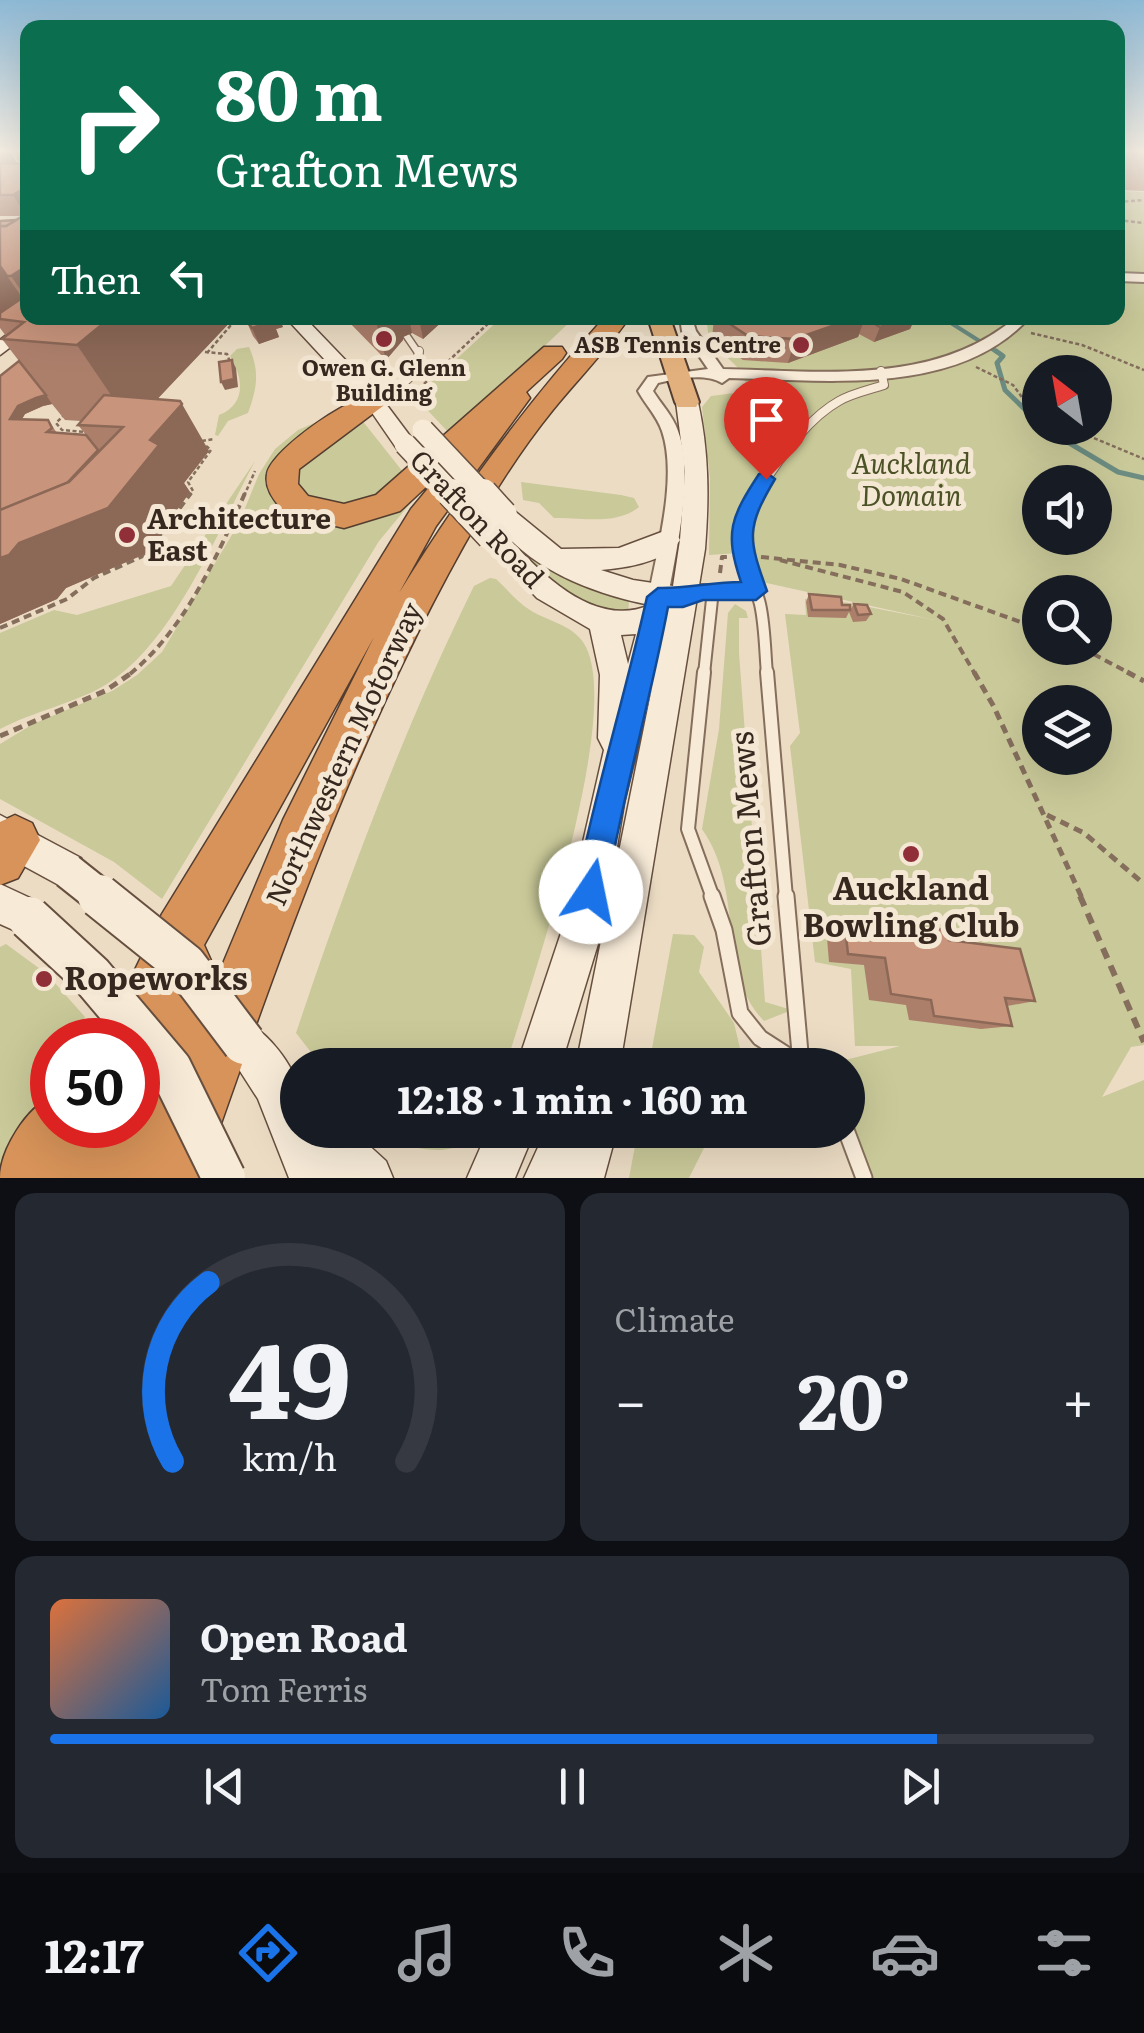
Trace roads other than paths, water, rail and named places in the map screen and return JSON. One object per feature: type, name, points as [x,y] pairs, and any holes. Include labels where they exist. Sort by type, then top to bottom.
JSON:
[{"type":"highway","name":"Northwestern Motorway","points":[[131,1018],[183,949],[423,518],[553,353],[580,325]]},
{"type":"highway","name":"Northwestern Motorway","points":[[169,1178],[262,931],[379,668],[430,573],[509,447],[566,373],[610,325]]},
{"type":"highway","points":[[661,325],[687,402]]},
{"type":"highway","points":[[373,400],[289,460],[283,469],[282,486],[297,506],[318,514],[344,516],[388,503],[553,353]]},
{"type":"highway","points":[[160,1022],[183,949]]},
{"type":"highway","points":[[27,1178],[46,1148]]},
{"type":"highway","points":[[64,1178],[79,1148]]},
{"type":"highway","points":[[125,1178],[131,1148]]},
{"type":"main road","points":[[0,348],[31,325]]},
{"type":"main road","name":"Grafton Road","points":[[302,325],[497,526],[544,590],[580,612],[624,624],[677,601]]},
{"type":"main road","points":[[601,1048],[640,852],[677,601],[694,525],[696,447],[687,402]]},
{"type":"main road","name":"Grafton Road","points":[[497,526],[609,583],[677,601]]},
{"type":"main road","points":[[547,553],[604,560],[640,554],[667,540]]},
{"type":"main road","points":[[607,803],[677,601]]},
{"type":"main road","points":[[545,1048],[585,921],[607,803],[616,714],[615,675],[604,620]]},
{"type":"main road","points":[[5,844],[68,872],[183,949],[278,1086],[313,1178]]},
{"type":"main road","points":[[14,911],[92,976],[123,1018]]},
{"type":"main road","points":[[160,1071],[224,1178]]},
{"type":"main road","points":[[337,1148],[370,1178]]},
{"type":"main road","points":[[491,1178],[504,1148]]},
{"type":"main road","points":[[548,1178],[562,1148]]},
{"type":"main road","points":[[580,1178],[589,1148]]},
{"type":"street","points":[[688,325],[713,380]]},
{"type":"street","points":[[687,402],[713,380],[948,364],[980,350],[1013,326]]},
{"type":"street","points":[[677,601],[667,540],[672,438],[645,390],[653,380],[679,376],[731,383],[788,375]]},
{"type":"lane","points":[[373,400],[407,381],[418,369],[419,351],[406,335]]},
{"type":"lane","name":"Grafton Mews","points":[[800,1048],[761,608],[744,557],[744,514],[766,479],[830,406],[847,396],[884,385],[881,371]]},
{"type":"lane","points":[[677,601],[756,591]]},
{"type":"lane","name":"Grafton Mews","points":[[677,601],[688,829],[724,930],[740,1014],[760,1038],[776,1048]]},
{"type":"lane","points":[[853,1148],[864,1178]]},
{"type":"waterway","points":[[954,325],[1000,354]]},
{"type":"waterway","points":[[996,351],[1003,356],[997,363],[1005,390],[1022,407]]},
{"type":"waterway","points":[[1073,445],[1118,472],[1144,478]]},
{"type":"place","name":"Owen G. Glenn Building","points":[[384,339]]},
{"type":"place","name":"ASB Tennis Centre","points":[[801,345]]},
{"type":"place","name":"Architecture East","points":[[127,535]]},
{"type":"place","name":"Auckland Bowling Club","points":[[911,854]]},
{"type":"place","name":"Ropeworks","points":[[44,979]]},
{"type":"park label","name":"Auckland Domain","points":[[911,480]]}]
